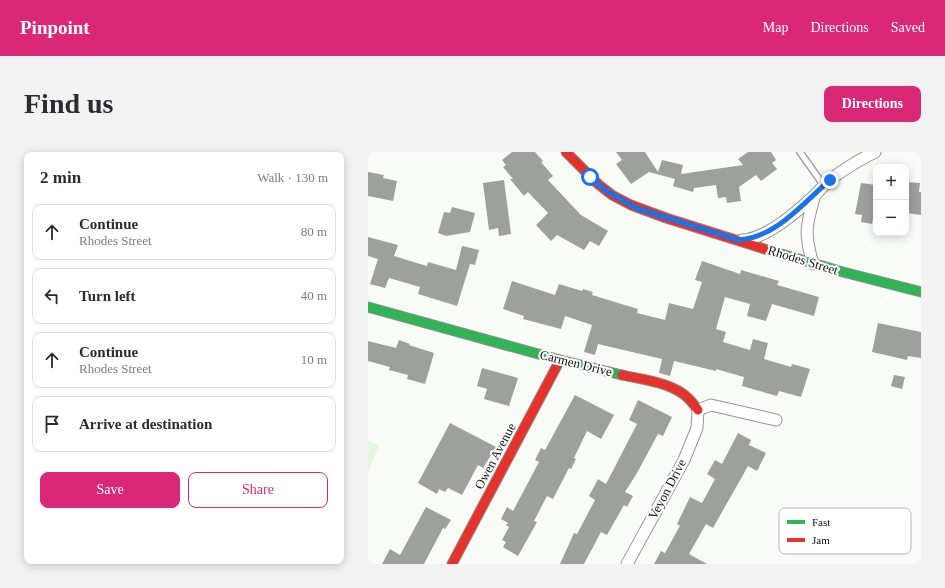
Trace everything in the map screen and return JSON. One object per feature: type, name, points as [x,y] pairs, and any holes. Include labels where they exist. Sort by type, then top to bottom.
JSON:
[{"type":"street","name":"Rhodes Street","points":[[566,152],[578,166],[605,190],[636,208],[813,264],[921,292]]},
{"type":"street","points":[[738,240],[750,240],[769,232],[852,164],[875,152]]},
{"type":"street","points":[[813,264],[808,248],[806,234],[815,195]]},
{"type":"street","name":"Carmen Drive","points":[[368,307],[560,360],[661,384],[680,392],[688,398],[698,410]]},
{"type":"street","name":"Owen Avenue","points":[[452,564],[560,360]]},
{"type":"street","points":[[698,410],[710,405],[776,420]]},
{"type":"street","name":"Veyon Drive","points":[[627,564],[684,460],[697,428],[698,410]]},
{"type":"lane","points":[[800,152],[824,186]]},
{"type":"green space","points":[[368,441],[379,445],[368,472]]},
{"type":"building","points":[[512,152],[535,152],[553,176],[548,180],[581,215],[608,231],[599,246],[590,241],[584,250],[557,235],[551,241],[536,225],[548,213],[528,192],[524,196],[510,179],[513,179],[503,167],[506,165],[502,160]]},
{"type":"building","points":[[616,152],[645,152],[658,172],[662,160],[683,165],[681,174],[743,165],[738,159],[748,152],[771,152],[776,160],[772,163],[777,169],[761,181],[756,175],[739,187],[741,201],[727,203],[726,197],[718,198],[716,185],[694,188],[693,192],[673,186],[675,179],[649,172],[631,184],[616,164],[622,160]]},
{"type":"building","points":[[368,172],[384,175],[383,178],[397,181],[393,201],[368,196]]},
{"type":"building","points":[[504,180],[511,234],[499,236],[498,228],[489,230],[483,183]]},
{"type":"building","points":[[909,182],[920,183],[919,192],[921,192],[921,215],[909,213]]},
{"type":"building","points":[[861,183],[873,185],[872,224],[861,222],[862,215],[855,214]]},
{"type":"building","points":[[452,207],[475,213],[470,232],[446,236],[438,233],[444,212],[450,213]]},
{"type":"building","points":[[368,237],[398,245],[394,256],[427,266],[428,262],[456,270],[462,246],[479,250],[475,265],[470,264],[457,306],[418,294],[420,287],[389,278],[385,288],[370,284],[378,259],[368,256]]},
{"type":"building","points":[[702,261],[740,274],[741,270],[779,281],[777,285],[819,297],[814,316],[772,304],[766,321],[747,316],[750,304],[725,297],[716,329],[726,332],[723,342],[750,350],[753,339],[768,343],[764,359],[791,367],[792,364],[810,369],[801,397],[779,391],[777,396],[742,386],[744,377],[716,369],[716,371],[674,361],[670,376],[659,373],[662,359],[598,344],[595,355],[584,352],[592,325],[565,316],[561,329],[523,319],[524,316],[503,309],[512,281],[555,295],[559,284],[582,291],[583,289],[593,292],[592,295],[638,309],[637,313],[665,320],[669,303],[693,309],[702,282],[695,280]]},
{"type":"building","points":[[878,323],[921,332],[921,358],[908,356],[907,360],[872,352]]},
{"type":"building","points":[[399,340],[410,344],[409,345],[434,353],[425,384],[407,379],[408,375],[389,370],[390,367],[368,361],[368,341],[396,348]]},
{"type":"building","points":[[482,368],[518,378],[509,406],[484,399],[487,389],[477,386]]},
{"type":"building","points":[[894,375],[905,377],[902,389],[891,386]]},
{"type":"building","points":[[575,395],[614,415],[601,439],[587,431],[574,458],[576,459],[571,469],[569,468],[553,499],[547,496],[534,521],[537,522],[518,556],[503,547],[506,542],[502,540],[509,527],[506,525],[508,523],[501,519],[507,507],[513,511],[539,462],[535,460],[541,448],[545,450]]},
{"type":"building","points":[[638,400],[672,417],[663,436],[658,434],[625,492],[633,496],[627,507],[624,505],[607,535],[601,532],[584,564],[560,564],[574,533],[577,534],[595,500],[589,496],[598,479],[606,484],[637,424],[629,420]]},
{"type":"building","points":[[450,423],[496,447],[483,468],[478,465],[462,495],[448,488],[445,492],[439,489],[437,494],[418,483]]},
{"type":"building","points":[[738,433],[751,440],[749,445],[766,453],[757,471],[748,466],[713,528],[706,524],[689,554],[707,564],[654,564],[661,551],[665,553],[680,526],[677,524],[690,497],[702,503],[715,479],[707,474],[715,460],[722,464]]},
{"type":"building","points":[[426,507],[451,520],[445,529],[443,528],[424,564],[382,564],[390,549],[400,555]]},
{"type":"traffic: fast","points":[[774,252],[921,292]]},
{"type":"traffic: fast","points":[[368,307],[560,360],[622,375]]},
{"type":"traffic: jam","points":[[566,152],[598,184],[612,195],[631,205],[666,218],[774,252]]},
{"type":"traffic: jam","points":[[452,564],[560,360]]},
{"type":"traffic: jam","points":[[622,375],[656,382],[673,388],[688,398],[698,410]]},
{"type":"route","points":[[590,177],[605,190],[636,208],[738,240],[750,240],[769,232],[815,195],[830,180]]}]
